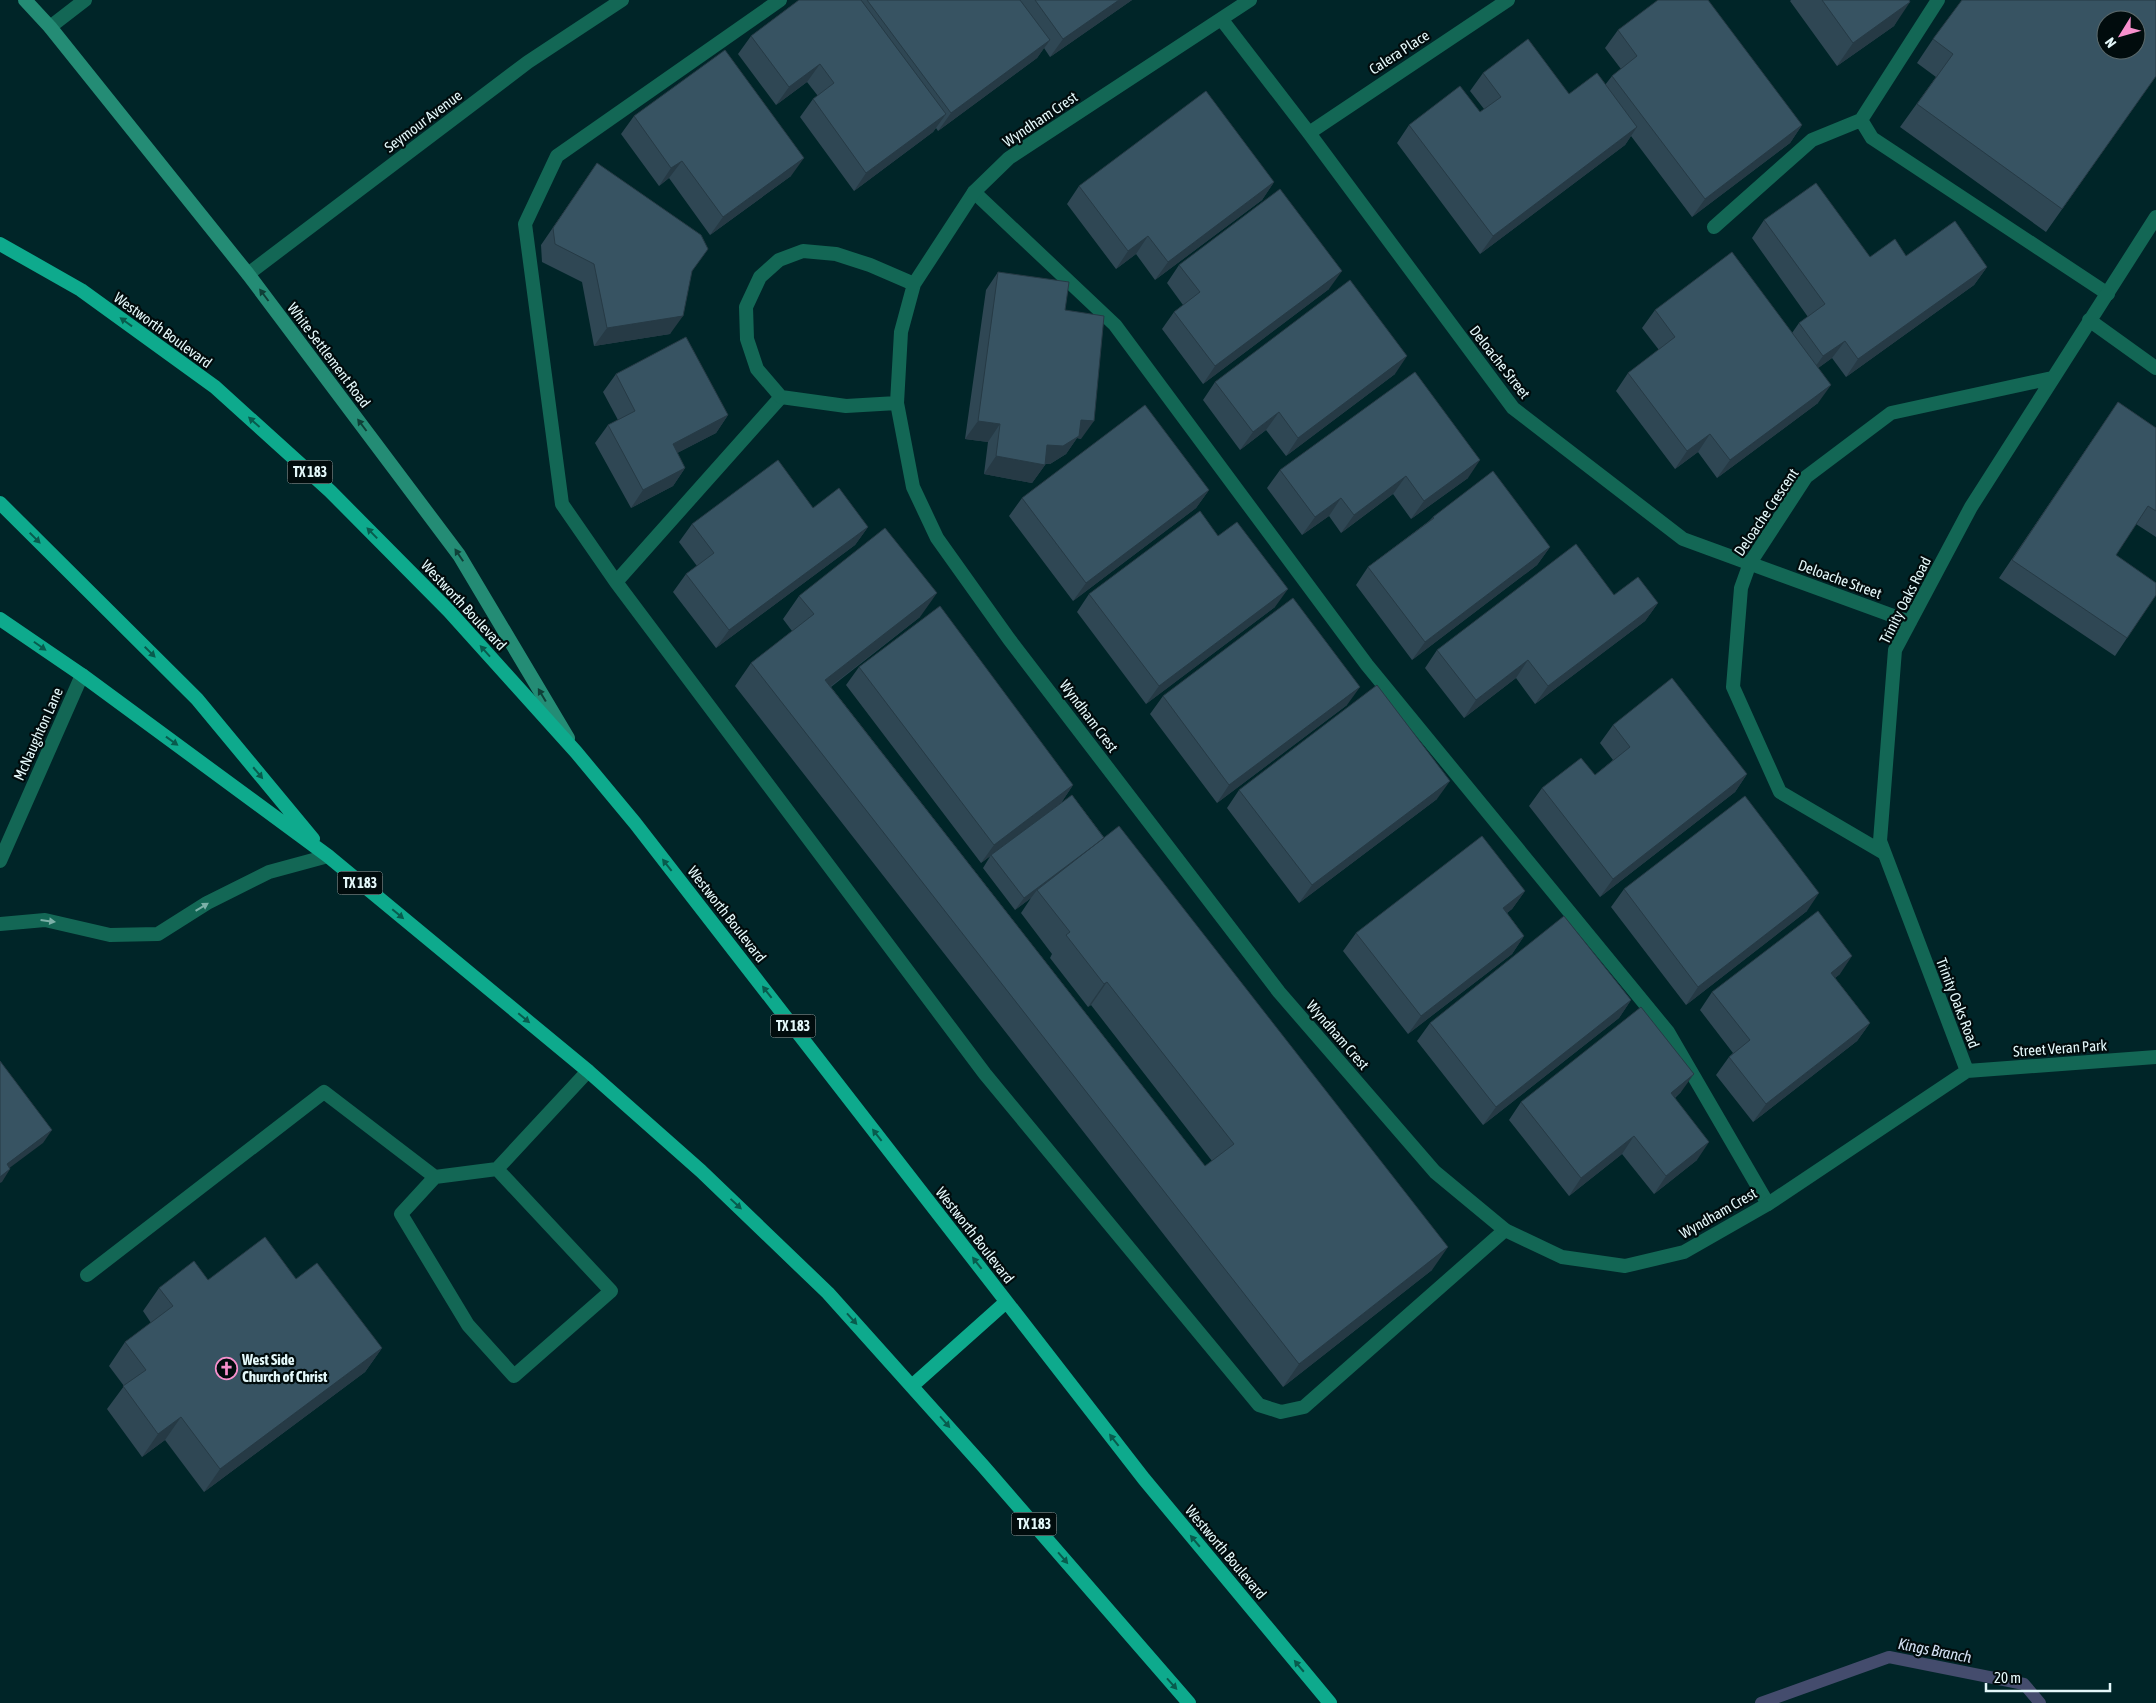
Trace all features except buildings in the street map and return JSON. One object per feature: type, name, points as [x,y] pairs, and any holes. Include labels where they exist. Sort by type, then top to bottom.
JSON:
[{"type":"main road","name":"White Settlement Road","points":[[25,0],[50,27],[248,274],[459,556],[576,752]]},
{"type":"main road","name":"Westworth Boulevard","points":[[0,244],[81,290],[222,394],[330,490],[449,611],[576,752],[726,940],[1144,1478],[1330,1703]]},
{"type":"main road","points":[[0,503],[197,699],[328,856]]},
{"type":"main road","name":"TX 183","points":[[0,619],[82,675],[328,856],[588,1071],[762,1228],[828,1292],[912,1385],[1189,1703]]},
{"type":"main road","points":[[912,1385],[1006,1302]]},
{"type":"street","points":[[50,27],[85,0]]},
{"type":"street","name":"Seymour Avenue","points":[[248,274],[528,62],[622,0]]},
{"type":"street","points":[[780,0],[556,156],[525,224],[562,504],[616,582],[985,1074],[1259,1405],[1281,1412],[1304,1407],[1505,1230]]},
{"type":"street","points":[[1222,20],[1250,0]]},
{"type":"street","name":"Calera Place","points":[[1309,133],[1508,0]]},
{"type":"street","points":[[1714,227],[1812,140],[1861,120],[1938,0]]},
{"type":"street","name":"Deloache Street","points":[[1222,20],[1309,133],[1512,408],[1683,539],[1910,622]]},
{"type":"street","name":"Wyndham Crest","points":[[1222,20],[1009,158],[974,192],[914,284],[901,332],[897,403],[913,487],[937,538],[1009,639],[1279,992],[1435,1172],[1505,1230],[1562,1257],[1626,1266],[1684,1252],[1768,1204],[1967,1071]]},
{"type":"street","points":[[1861,120],[1872,138],[2108,294]]},
{"type":"street","points":[[974,192],[1115,325],[1367,665],[1668,1032],[1768,1204]]},
{"type":"street","name":"Trinity Oaks Road","points":[[1967,1071],[1880,841],[1895,650],[1971,507],[2156,217]]},
{"type":"street","points":[[897,403],[846,406],[781,397],[757,369],[747,339],[746,307],[760,277],[779,260],[803,251],[836,254],[870,265],[914,284]]},
{"type":"street","points":[[2089,320],[2156,368]]},
{"type":"street","name":"Deloache Crescent","points":[[1884,853],[1780,792],[1734,687],[1741,588],[1750,563],[1806,477],[1891,413],[2052,378]]},
{"type":"street","points":[[616,582],[781,397]]},
{"type":"street","name":"McNaughton Lane","points":[[0,862],[82,675]]},
{"type":"street","points":[[0,924],[46,920],[110,935],[158,934],[207,903],[269,872],[328,856]]},
{"type":"street","name":"Street Veran Park","points":[[1967,1071],[2156,1057]]},
{"type":"street","points":[[497,1169],[611,1291],[514,1376],[468,1325],[401,1214],[435,1177],[497,1169],[588,1071]]},
{"type":"street","points":[[87,1275],[324,1092],[435,1177]]},
{"type":"waterway","name":"Kings Branch","points":[[1761,1703],[1889,1657],[2024,1684],[2040,1703]]},
{"type":"place","name":"West Side Church of Christ","points":[[226,1368]]}]
